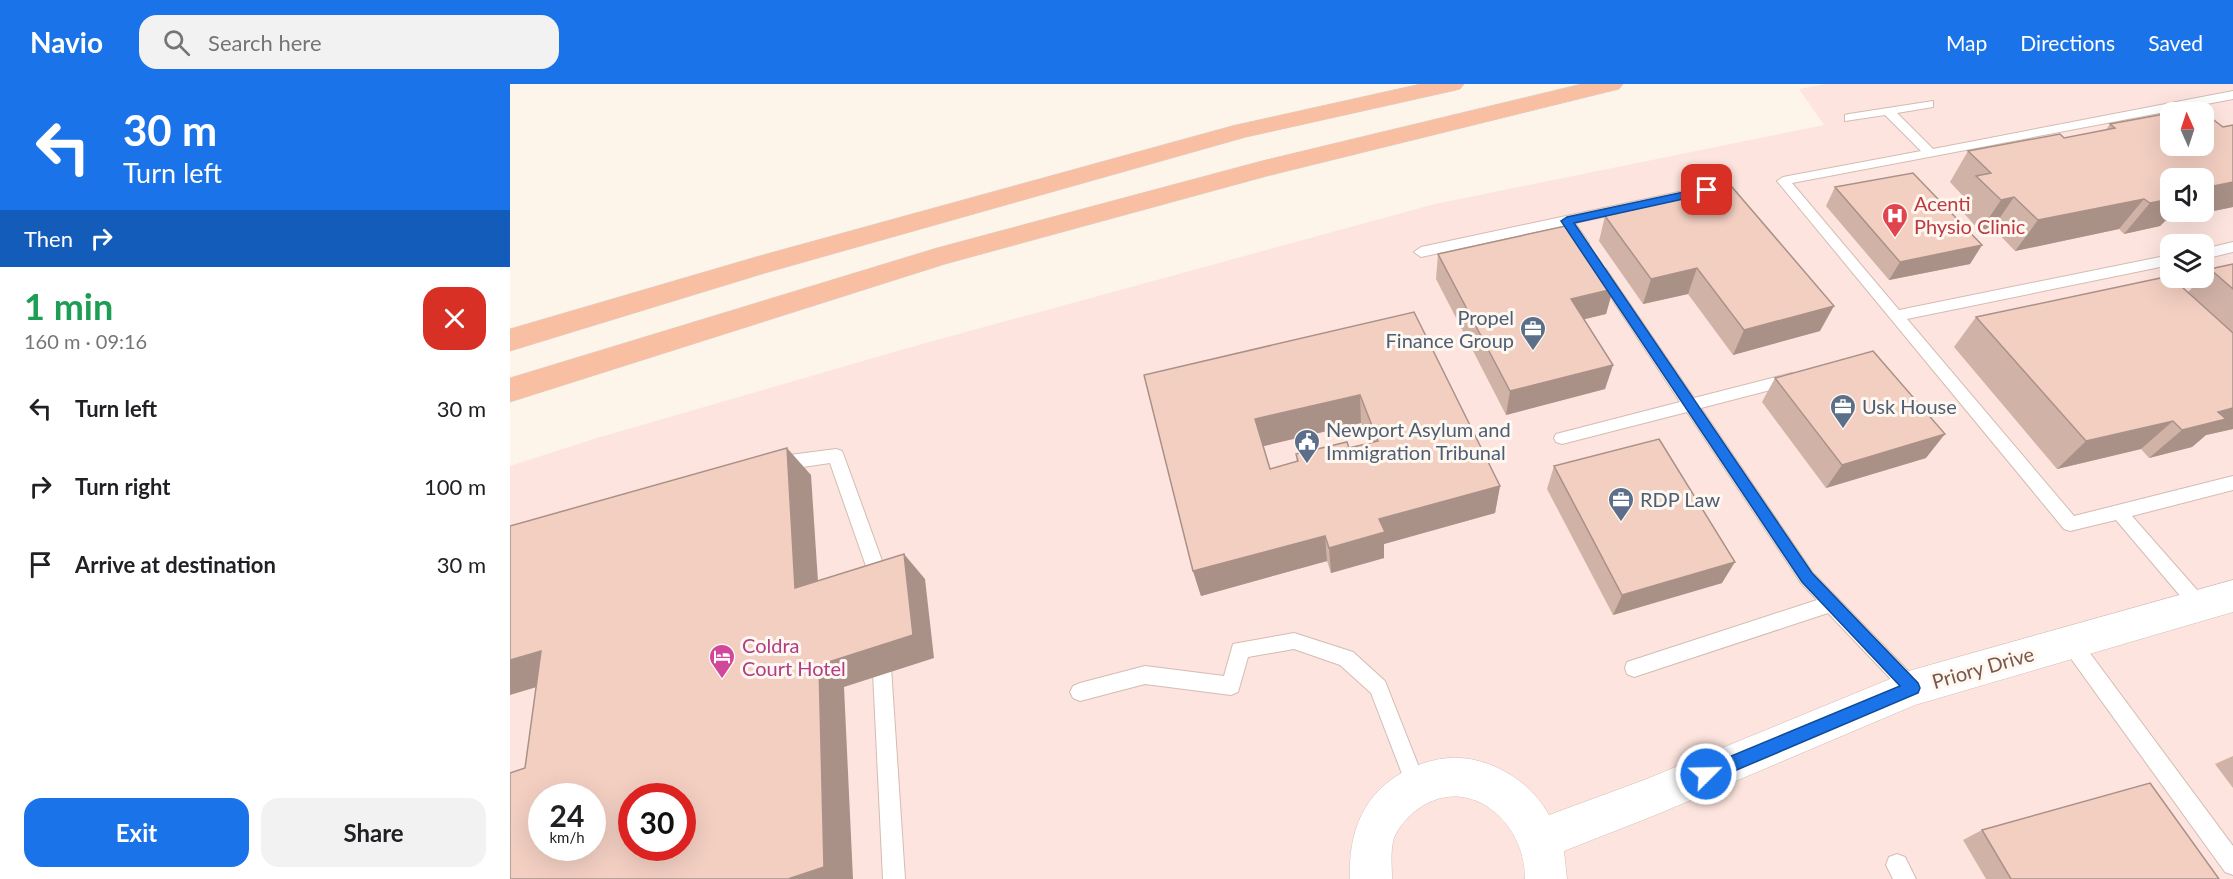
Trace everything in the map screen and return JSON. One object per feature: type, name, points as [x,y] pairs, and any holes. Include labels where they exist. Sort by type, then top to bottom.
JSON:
[{"type":"highway","points":[[510,340],[756,266],[1241,131],[1452,84]]},
{"type":"highway","points":[[510,390],[937,257],[1262,170],[1611,84]]},
{"type":"street","name":"Priory Drive","points":[[1540,839],[1654,796],[1912,688],[2216,601]]},
{"type":"street","points":[[1371,879],[1370,854],[1377,826],[1394,801],[1416,785],[1439,777],[1464,776],[1488,783],[1510,797],[1528,816],[1540,839],[1547,868],[1546,879]]},
{"type":"lane","points":[[2233,95],[1784,181],[2070,524],[2233,483]]},
{"type":"lane","points":[[1850,118],[1929,105]]},
{"type":"lane","points":[[1888,111],[1930,153]]},
{"type":"lane","points":[[1421,252],[1707,190]]},
{"type":"lane","points":[[1567,221],[1807,578],[1912,688]]},
{"type":"lane","points":[[2214,252],[2233,248]]},
{"type":"lane","points":[[1897,316],[2160,262]]},
{"type":"lane","points":[[1562,438],[1805,376]]},
{"type":"lane","points":[[782,463],[836,456],[876,569],[878,604]]},
{"type":"lane","points":[[2119,512],[2216,601]]},
{"type":"lane","points":[[1634,668],[1830,604]]},
{"type":"lane","points":[[880,639],[894,879]]},
{"type":"lane","points":[[1080,692],[1145,675],[1231,686],[1240,650],[1294,641],[1346,658],[1378,687],[1416,785]]},
{"type":"lane","points":[[2071,642],[2233,864]]},
{"type":"shaded area","points":[[1826,84],[2233,84],[2233,879],[510,879],[510,466],[597,438],[915,346],[1435,204],[1824,125],[1799,89]]},
{"type":"building","points":[[2160,115],[2160,156],[2214,156],[2214,120],[2223,127],[2233,125],[2233,182],[2214,186],[2214,168],[2160,168],[2160,201],[2150,203],[2144,199],[2038,220],[2014,197],[2001,200],[1976,176],[1991,173],[1968,151],[2060,134],[2064,138],[2115,128],[2110,124]]},
{"type":"building","points":[[1913,173],[1982,245],[1900,262],[1835,187]]},
{"type":"building","points":[[1732,187],[1834,306],[1744,330],[1697,268],[1651,279],[1605,216]]},
{"type":"building","points":[[1570,225],[1613,289],[1571,299],[1613,365],[1510,391],[1438,254]]},
{"type":"building","points":[[2233,264],[2233,289],[2214,272],[2214,268]]},
{"type":"building","points":[[2160,278],[2160,288],[2183,288],[2233,333],[2233,408],[2218,412],[2226,419],[2182,430],[2173,421],[2086,441],[1976,317]]},
{"type":"building","points":[[1414,312],[1500,486],[1379,519],[1385,532],[1329,548],[1325,536],[1193,571],[1144,375]],"holes":[[[1360,395],[1378,441],[1349,448],[1347,442],[1296,454],[1298,461],[1270,469],[1255,419]]]},
{"type":"building","points":[[1873,351],[1945,434],[1842,465],[1775,378]]},
{"type":"building","points":[[1659,439],[1735,562],[1622,595],[1554,466]]},
{"type":"building","name":"Coldra Court Hotel","points":[[787,448],[795,588],[904,554],[913,635],[819,665],[824,867],[788,879],[510,879],[510,773],[525,768],[541,651],[510,660],[510,526]]},
{"type":"building","points":[[2150,783],[2219,879],[2011,879],[1982,830]]},
{"type":"place","name":"Acenti Physio Clinic","points":[[1895,239]]},
{"type":"place","name":"Propel Finance Group","points":[[1533,352]]},
{"type":"place","name":"Usk House","points":[[1843,430]]},
{"type":"place","name":"Newport Asylum and Immigration Tribunal","points":[[1307,465]]},
{"type":"place","name":"RDP Law","points":[[1621,523]]},
{"type":"place","name":"Coldra Court Hotel","points":[[722,680]]},
{"type":"route","points":[[1706,774],[1912,688],[1807,578],[1567,221],[1707,190]]}]
